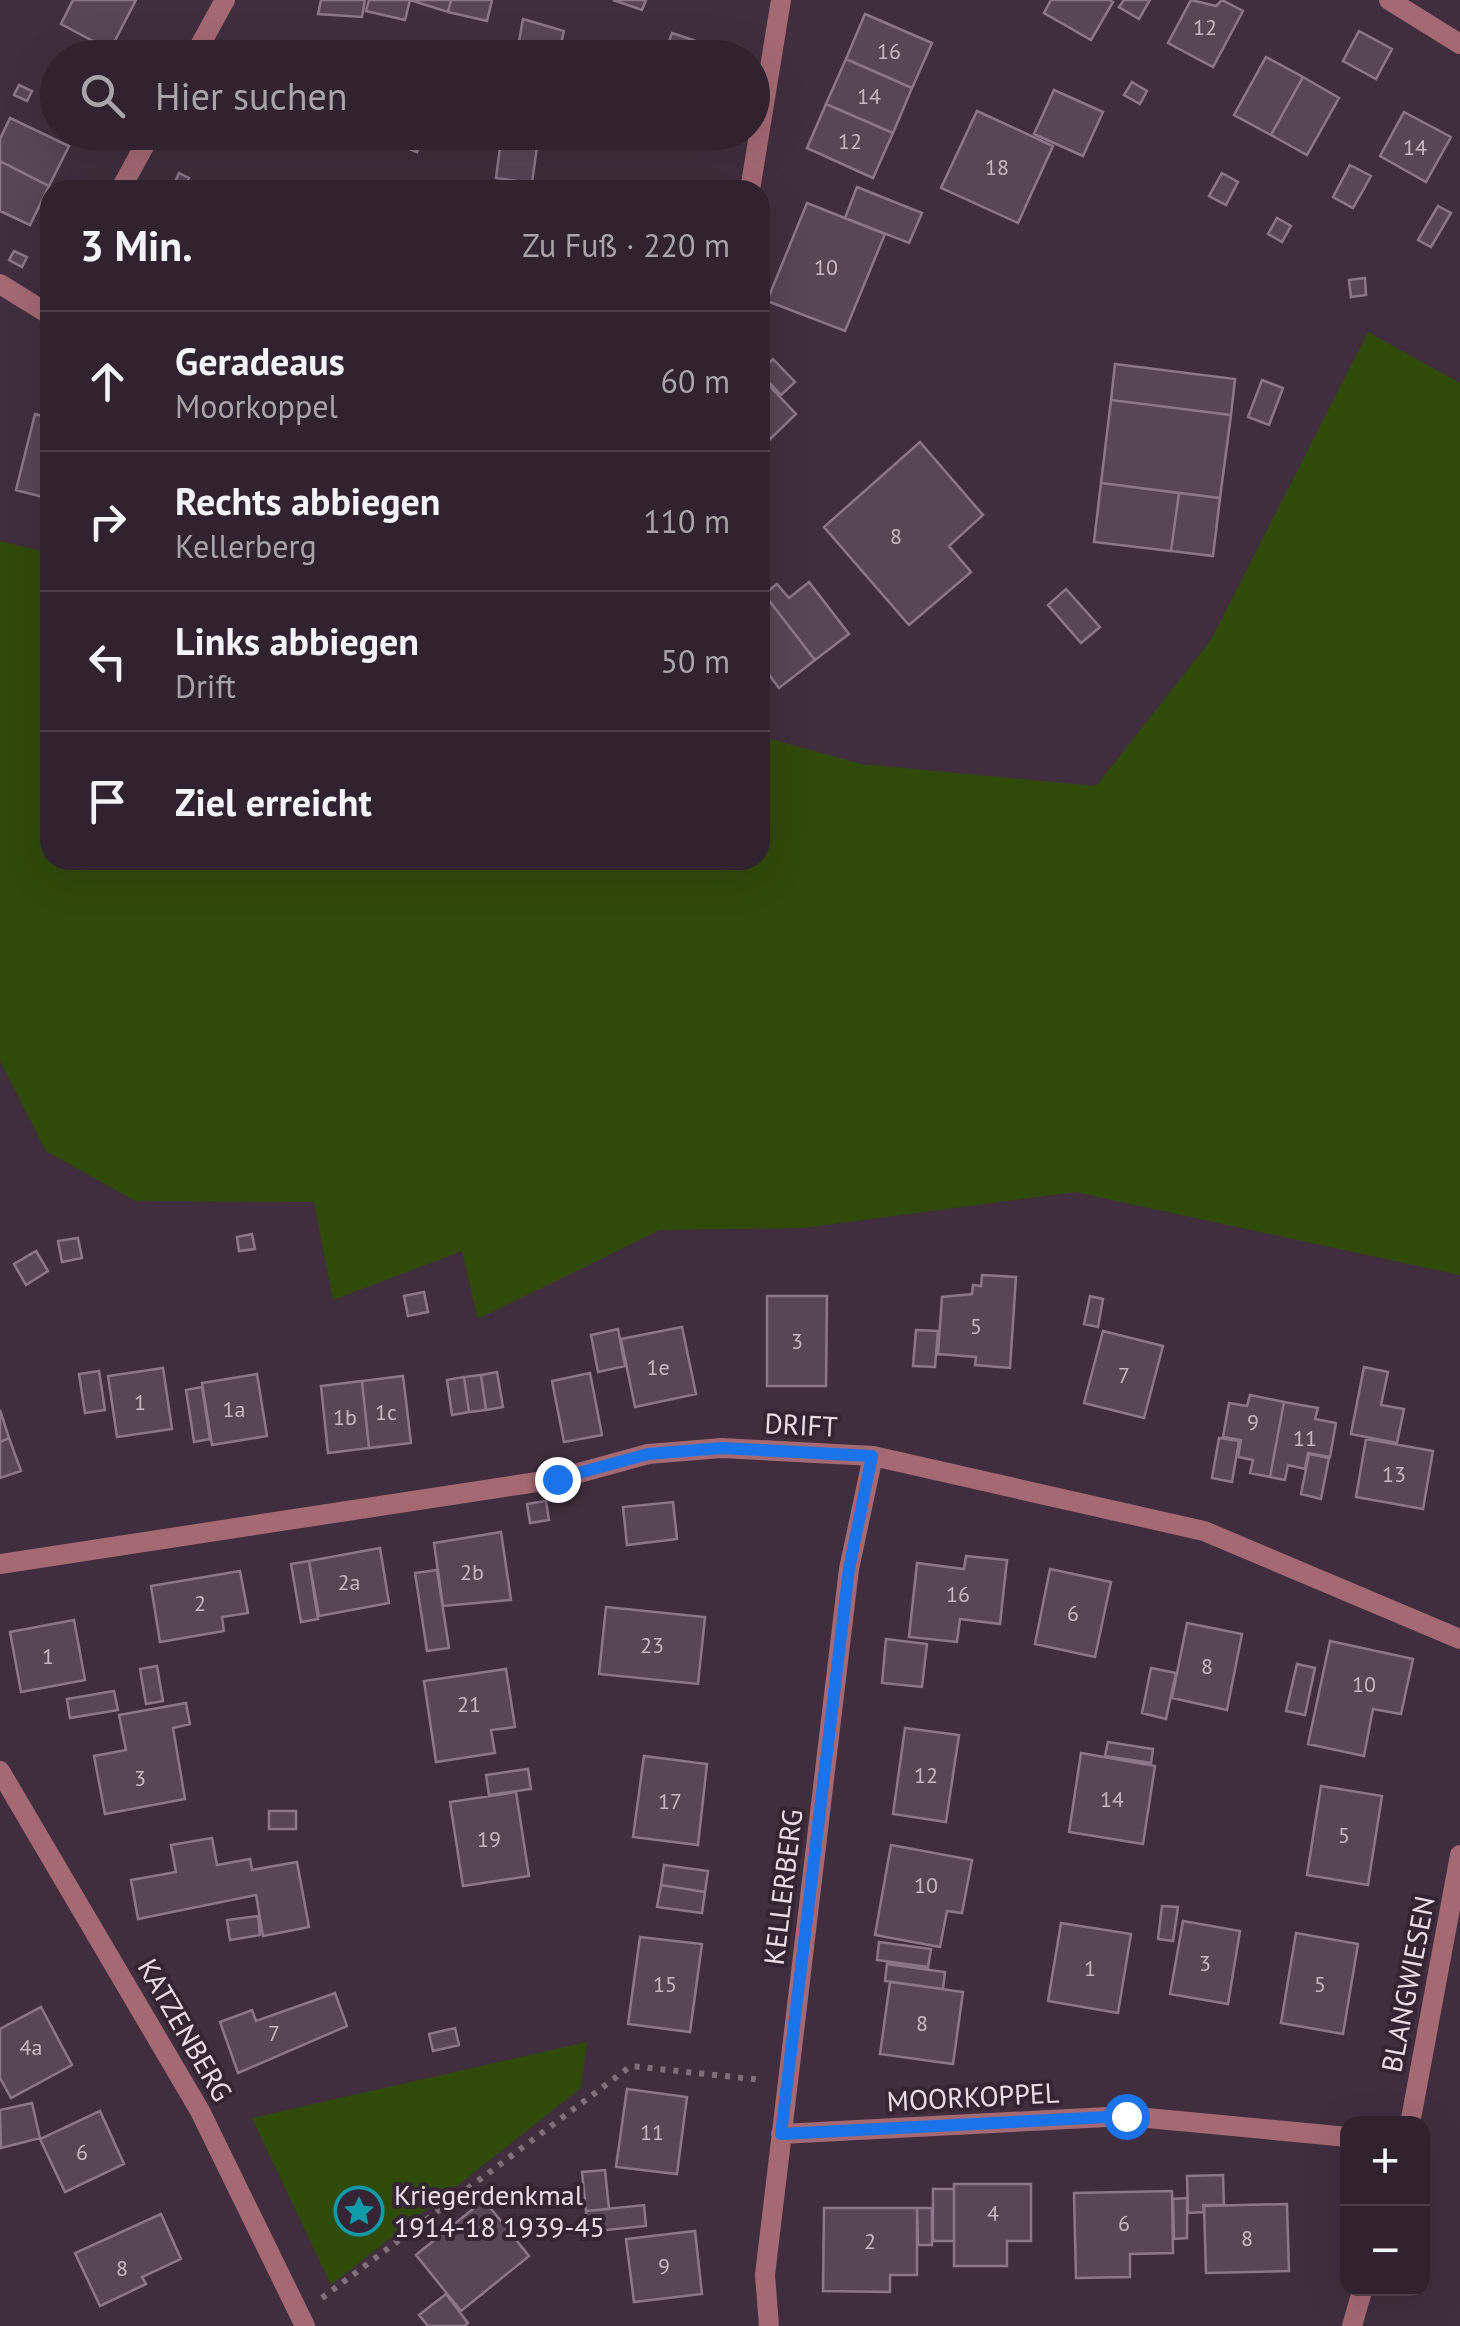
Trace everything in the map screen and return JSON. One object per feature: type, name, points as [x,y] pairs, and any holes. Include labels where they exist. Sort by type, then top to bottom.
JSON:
[{"type":"street","points":[[204,40],[225,0]]},
{"type":"street","points":[[770,63],[780,0]]},
{"type":"street","points":[[1389,0],[1460,44]]},
{"type":"street","points":[[126,180],[142,150]]},
{"type":"street","points":[[752,180],[756,150]]},
{"type":"street","points":[[0,284],[40,308]]},
{"type":"street","name":"DRIFT","points":[[0,1564],[557,1479],[648,1454],[722,1448],[872,1456],[1204,1531],[1460,1639]]},
{"type":"street","name":"KELLERBERG","points":[[768,2326],[765,2275],[781,2134],[849,1569],[872,1456]]},
{"type":"street","name":"KATZENBERG","points":[[0,1770],[200,2110],[302,2320]]},
{"type":"street","name":"BLANGWIESEN","points":[[1411,2116],[1460,1855]]},
{"type":"street","name":"MOORKOPPEL","points":[[781,2134],[1126,2116],[1340,2137]]},
{"type":"street","points":[[1352,2326],[1361,2296]]},
{"type":"path","points":[[302,2320],[631,2066],[788,2083]]},
{"type":"green space","points":[[1368,332],[1460,383],[1460,1275],[1075,1192],[803,1228],[660,1230],[478,1319],[462,1251],[333,1300],[314,1202],[135,1201],[46,1151],[0,1061],[0,541],[40,551],[40,870],[770,870],[770,739],[861,764],[1096,786],[1211,640]]},
{"type":"green space","points":[[587,2042],[581,2088],[331,2285],[252,2118]]},
{"type":"building","points":[[73,0],[136,0],[115,40],[91,40],[61,24]]},
{"type":"building","points":[[321,0],[365,0],[362,17],[318,14]]},
{"type":"building","points":[[369,0],[410,0],[405,20],[366,11]]},
{"type":"building","points":[[410,0],[451,0],[448,12]]},
{"type":"building","points":[[451,0],[492,0],[487,21],[448,12]]},
{"type":"building","points":[[613,0],[646,0],[642,10]]},
{"type":"building","points":[[1051,0],[1113,2],[1091,40],[1044,13]]},
{"type":"building","points":[[1124,0],[1150,0],[1139,19],[1119,7]]},
{"type":"building","points":[[1191,0],[1216,6],[1222,0],[1243,11],[1213,67],[1168,43]]},
{"type":"building","points":[[865,14],[932,43],[912,88],[846,59]]},
{"type":"building","points":[[523,19],[564,31],[562,40],[519,40]]},
{"type":"building","points":[[1359,31],[1392,49],[1376,79],[1343,61]]},
{"type":"building","points":[[672,33],[693,40],[669,40]]},
{"type":"building","points":[[1266,57],[1303,77],[1271,135],[1234,115]]},
{"type":"building","points":[[846,59],[912,88],[893,133],[826,104]]},
{"type":"building","points":[[1303,77],[1339,98],[1307,155],[1271,135]]},
{"type":"building","points":[[1132,82],[1147,91],[1140,104],[1124,95]]},
{"type":"building","points":[[19,85],[32,91],[27,101],[14,95]]},
{"type":"building","points":[[1054,90],[1103,112],[1083,156],[1034,134]]},
{"type":"building","points":[[826,104],[893,133],[873,178],[807,148]]},
{"type":"building","points":[[977,111],[1053,146],[1018,223],[941,188]]},
{"type":"building","points":[[1404,112],[1451,137],[1426,182],[1380,156]]},
{"type":"building","points":[[10,118],[40,132],[40,150],[67,150],[52,180],[40,181],[0,161],[0,139]]},
{"type":"building","points":[[500,150],[537,150],[532,180],[496,178]]},
{"type":"building","points":[[0,161],[40,181],[40,204],[30,225],[0,211]]},
{"type":"building","points":[[1350,165],[1371,176],[1353,208],[1333,197]]},
{"type":"building","points":[[1222,173],[1238,182],[1226,205],[1209,196]]},
{"type":"building","points":[[857,187],[922,213],[909,243],[845,218]]},
{"type":"building","points":[[807,203],[885,234],[845,331],[770,302]]},
{"type":"building","points":[[1438,206],[1451,213],[1431,247],[1418,240]]},
{"type":"building","points":[[1277,218],[1291,226],[1282,242],[1268,234]]},
{"type":"building","points":[[14,251],[27,257],[22,267],[9,260]]},
{"type":"building","points":[[1365,278],[1366,295],[1351,297],[1349,280]]},
{"type":"building","points":[[773,359],[795,382],[781,395],[770,383]]},
{"type":"building","points":[[1115,364],[1235,379],[1231,415],[1111,400]]},
{"type":"building","points":[[1262,380],[1283,388],[1269,425],[1248,417]]},
{"type":"building","points":[[770,387],[796,414],[770,439]]},
{"type":"building","points":[[1111,400],[1231,415],[1220,498],[1101,483]]},
{"type":"building","points":[[35,414],[40,415],[40,496],[16,490]]},
{"type":"building","points":[[920,442],[983,515],[949,546],[971,572],[909,625],[824,527]]},
{"type":"building","points":[[1101,483],[1179,493],[1171,551],[1094,542]]},
{"type":"building","points":[[1179,493],[1220,498],[1213,556],[1171,551]]},
{"type":"building","points":[[809,582],[849,634],[815,660],[770,602],[770,589],[777,584],[789,598]]},
{"type":"building","points":[[1066,589],[1100,627],[1081,643],[1048,605]]},
{"type":"building","points":[[770,602],[815,660],[779,688],[770,676]]},
{"type":"building","points":[[252,1234],[255,1249],[239,1251],[237,1237]]},
{"type":"building","points":[[78,1238],[82,1258],[62,1262],[58,1241]]},
{"type":"building","points":[[36,1251],[48,1271],[26,1285],[14,1264]]},
{"type":"building","points":[[982,1275],[1016,1277],[1010,1368],[975,1365],[976,1357],[938,1354],[942,1297],[972,1294],[973,1285],[981,1286]]},
{"type":"building","points":[[424,1292],[428,1312],[408,1316],[404,1296]]},
{"type":"building","points":[[767,1296],[827,1296],[826,1386],[767,1386]]},
{"type":"building","points":[[1090,1296],[1103,1299],[1098,1327],[1084,1324]]},
{"type":"building","points":[[682,1327],[696,1394],[635,1407],[621,1339]]},
{"type":"building","points":[[618,1329],[625,1366],[598,1372],[591,1335]]},
{"type":"building","points":[[916,1330],[938,1331],[935,1367],[913,1366]]},
{"type":"building","points":[[1103,1331],[1163,1346],[1144,1418],[1084,1403]]},
{"type":"building","points":[[1364,1367],[1388,1372],[1381,1405],[1404,1409],[1397,1443],[1351,1434]]},
{"type":"building","points":[[163,1368],[172,1429],[117,1437],[108,1376]]},
{"type":"building","points":[[99,1371],[105,1410],[85,1413],[79,1374]]},
{"type":"building","points":[[497,1372],[503,1407],[486,1410],[481,1375]]},
{"type":"building","points":[[590,1373],[602,1435],[564,1442],[552,1381]]},
{"type":"building","points":[[257,1374],[267,1436],[212,1445],[202,1383]]},
{"type":"building","points":[[481,1375],[486,1410],[469,1412],[464,1377]]},
{"type":"building","points":[[403,1376],[411,1443],[369,1448],[362,1381]]},
{"type":"building","points":[[464,1377],[469,1412],[452,1415],[447,1380]]},
{"type":"building","points":[[362,1381],[369,1448],[328,1453],[321,1386]]},
{"type":"building","points":[[202,1387],[210,1439],[194,1442],[186,1390]]},
{"type":"building","points":[[1250,1395],[1284,1402],[1270,1477],[1250,1473],[1253,1460],[1238,1457],[1241,1440],[1223,1437],[1229,1403],[1247,1406]]},
{"type":"building","points":[[1284,1402],[1318,1408],[1315,1419],[1336,1423],[1330,1457],[1308,1453],[1305,1469],[1288,1465],[1285,1480],[1270,1477]]},
{"type":"building","points":[[0,1410],[9,1438],[0,1442]]},
{"type":"building","points":[[9,1438],[21,1471],[0,1478],[0,1442]]},
{"type":"building","points":[[1219,1438],[1239,1441],[1232,1482],[1212,1478]]},
{"type":"building","points":[[1366,1439],[1433,1451],[1423,1509],[1356,1497]]},
{"type":"building","points":[[1309,1454],[1329,1458],[1321,1499],[1301,1494]]},
{"type":"building","points":[[546,1501],[549,1520],[530,1523],[527,1504]]},
{"type":"building","points":[[673,1502],[677,1539],[627,1545],[623,1507]]},
{"type":"building","points":[[501,1532],[511,1600],[443,1606],[434,1543]]},
{"type":"building","points":[[380,1548],[389,1603],[319,1616],[309,1561]]},
{"type":"building","points":[[966,1556],[1007,1560],[1000,1624],[960,1619],[957,1642],[909,1637],[917,1563],[964,1569]]},
{"type":"building","points":[[309,1561],[318,1619],[301,1622],[291,1564]]},
{"type":"building","points":[[1050,1569],[1111,1582],[1095,1657],[1035,1644]]},
{"type":"building","points":[[437,1570],[449,1648],[427,1651],[415,1573]]},
{"type":"building","points":[[240,1571],[248,1613],[222,1617],[224,1631],[160,1642],[151,1586]]},
{"type":"building","points":[[606,1607],[705,1617],[698,1684],[599,1674]]},
{"type":"building","points":[[74,1620],[85,1680],[21,1692],[10,1632]]},
{"type":"building","points":[[1187,1623],[1242,1634],[1227,1710],[1172,1698]]},
{"type":"building","points":[[886,1639],[927,1644],[922,1687],[882,1683]]},
{"type":"building","points":[[1330,1641],[1413,1659],[1401,1714],[1373,1709],[1364,1756],[1308,1744]]},
{"type":"building","points":[[1297,1664],[1315,1668],[1305,1715],[1286,1711]]},
{"type":"building","points":[[157,1666],[163,1701],[146,1704],[140,1669]]},
{"type":"building","points":[[1151,1668],[1176,1673],[1166,1719],[1142,1713]]},
{"type":"building","points":[[506,1669],[515,1727],[491,1730],[495,1753],[436,1762],[424,1681]]},
{"type":"building","points":[[114,1691],[118,1710],[70,1718],[67,1699]]},
{"type":"building","points":[[186,1703],[190,1724],[173,1728],[185,1799],[105,1814],[94,1756],[126,1750],[119,1715]]},
{"type":"building","points":[[905,1728],[959,1735],[946,1822],[893,1814]]},
{"type":"building","points":[[1108,1742],[1153,1749],[1151,1763],[1105,1756]]},
{"type":"building","points":[[1081,1753],[1155,1766],[1143,1844],[1069,1832]]},
{"type":"building","points":[[644,1756],[707,1764],[698,1845],[633,1837]]},
{"type":"building","points":[[528,1769],[531,1789],[489,1795],[486,1775]]},
{"type":"building","points":[[1321,1786],[1382,1796],[1368,1885],[1307,1875]]},
{"type":"building","points":[[516,1792],[529,1876],[463,1886],[450,1802]]},
{"type":"building","points":[[269,1811],[296,1811],[296,1829],[269,1829]]},
{"type":"building","points":[[212,1838],[217,1865],[250,1859],[252,1870],[297,1862],[309,1927],[263,1936],[256,1895],[138,1919],[131,1880],[176,1872],[171,1845]]},
{"type":"building","points":[[891,1845],[972,1860],[962,1913],[947,1911],[940,1947],[875,1935]]},
{"type":"building","points":[[664,1865],[708,1871],[705,1892],[661,1885]]},
{"type":"building","points":[[661,1885],[705,1892],[702,1913],[657,1907]]},
{"type":"building","points":[[1162,1906],[1178,1907],[1173,1941],[1158,1939]]},
{"type":"building","points":[[258,1916],[260,1935],[230,1940],[227,1920]]},
{"type":"building","points":[[1183,1921],[1240,1931],[1228,2004],[1170,1994]]},
{"type":"building","points":[[1061,1923],[1131,1934],[1118,2013],[1048,2001]]},
{"type":"building","points":[[1296,1933],[1358,1944],[1343,2034],[1281,2023]]},
{"type":"building","points":[[640,1937],[702,1944],[690,2032],[628,2024]]},
{"type":"building","points":[[879,1942],[931,1949],[928,1967],[877,1960]]},
{"type":"building","points":[[887,1964],[945,1972],[943,1989],[885,1981]]},
{"type":"building","points":[[890,1982],[963,1992],[953,2064],[880,2054]]},
{"type":"building","points":[[335,1993],[347,2026],[238,2073],[220,2022],[252,2010],[256,2021]]},
{"type":"building","points":[[41,2007],[72,2065],[11,2098],[0,2078],[0,2029]]},
{"type":"building","points":[[455,2028],[459,2045],[433,2051],[429,2034]]},
{"type":"building","points":[[627,2089],[687,2097],[677,2174],[616,2167]]},
{"type":"building","points":[[32,2103],[40,2138],[1,2148],[0,2110]]},
{"type":"building","points":[[100,2111],[124,2164],[65,2192],[40,2139]]},
{"type":"building","points":[[605,2170],[609,2209],[586,2211],[582,2172]]},
{"type":"building","points":[[1223,2175],[1224,2205],[1203,2205],[1204,2212],[1188,2213],[1187,2176]]},
{"type":"building","points":[[954,2184],[1031,2184],[1031,2241],[1007,2241],[1007,2266],[954,2266]]},
{"type":"building","points":[[933,2189],[954,2189],[954,2241],[933,2241]]},
{"type":"building","points":[[1172,2191],[1173,2253],[1130,2254],[1130,2277],[1076,2278],[1074,2193]]},
{"type":"building","points":[[1187,2198],[1187,2238],[1174,2239],[1173,2199]]},
{"type":"building","points":[[484,2200],[529,2256],[461,2311],[416,2255]]},
{"type":"building","points":[[1287,2204],[1289,2271],[1206,2273],[1204,2206]]},
{"type":"building","points":[[644,2205],[646,2226],[588,2232],[586,2211]]},
{"type":"building","points":[[824,2208],[917,2208],[917,2275],[890,2275],[890,2292],[823,2291]]},
{"type":"building","points":[[917,2208],[932,2208],[932,2245],[918,2245]]},
{"type":"building","points":[[161,2214],[181,2259],[142,2277],[146,2284],[100,2306],[75,2253]]},
{"type":"building","points":[[695,2231],[702,2294],[634,2302],[626,2239]]},
{"type":"building","points":[[446,2294],[468,2323],[428,2326],[419,2315]]},
{"type":"place","name":"Kriegerdenkmal 1914-18 1939-45","points":[[359,2211]]},
{"type":"route","points":[[557,1479],[648,1454],[722,1448],[872,1456],[849,1569],[781,2134],[1126,2116]]}]
